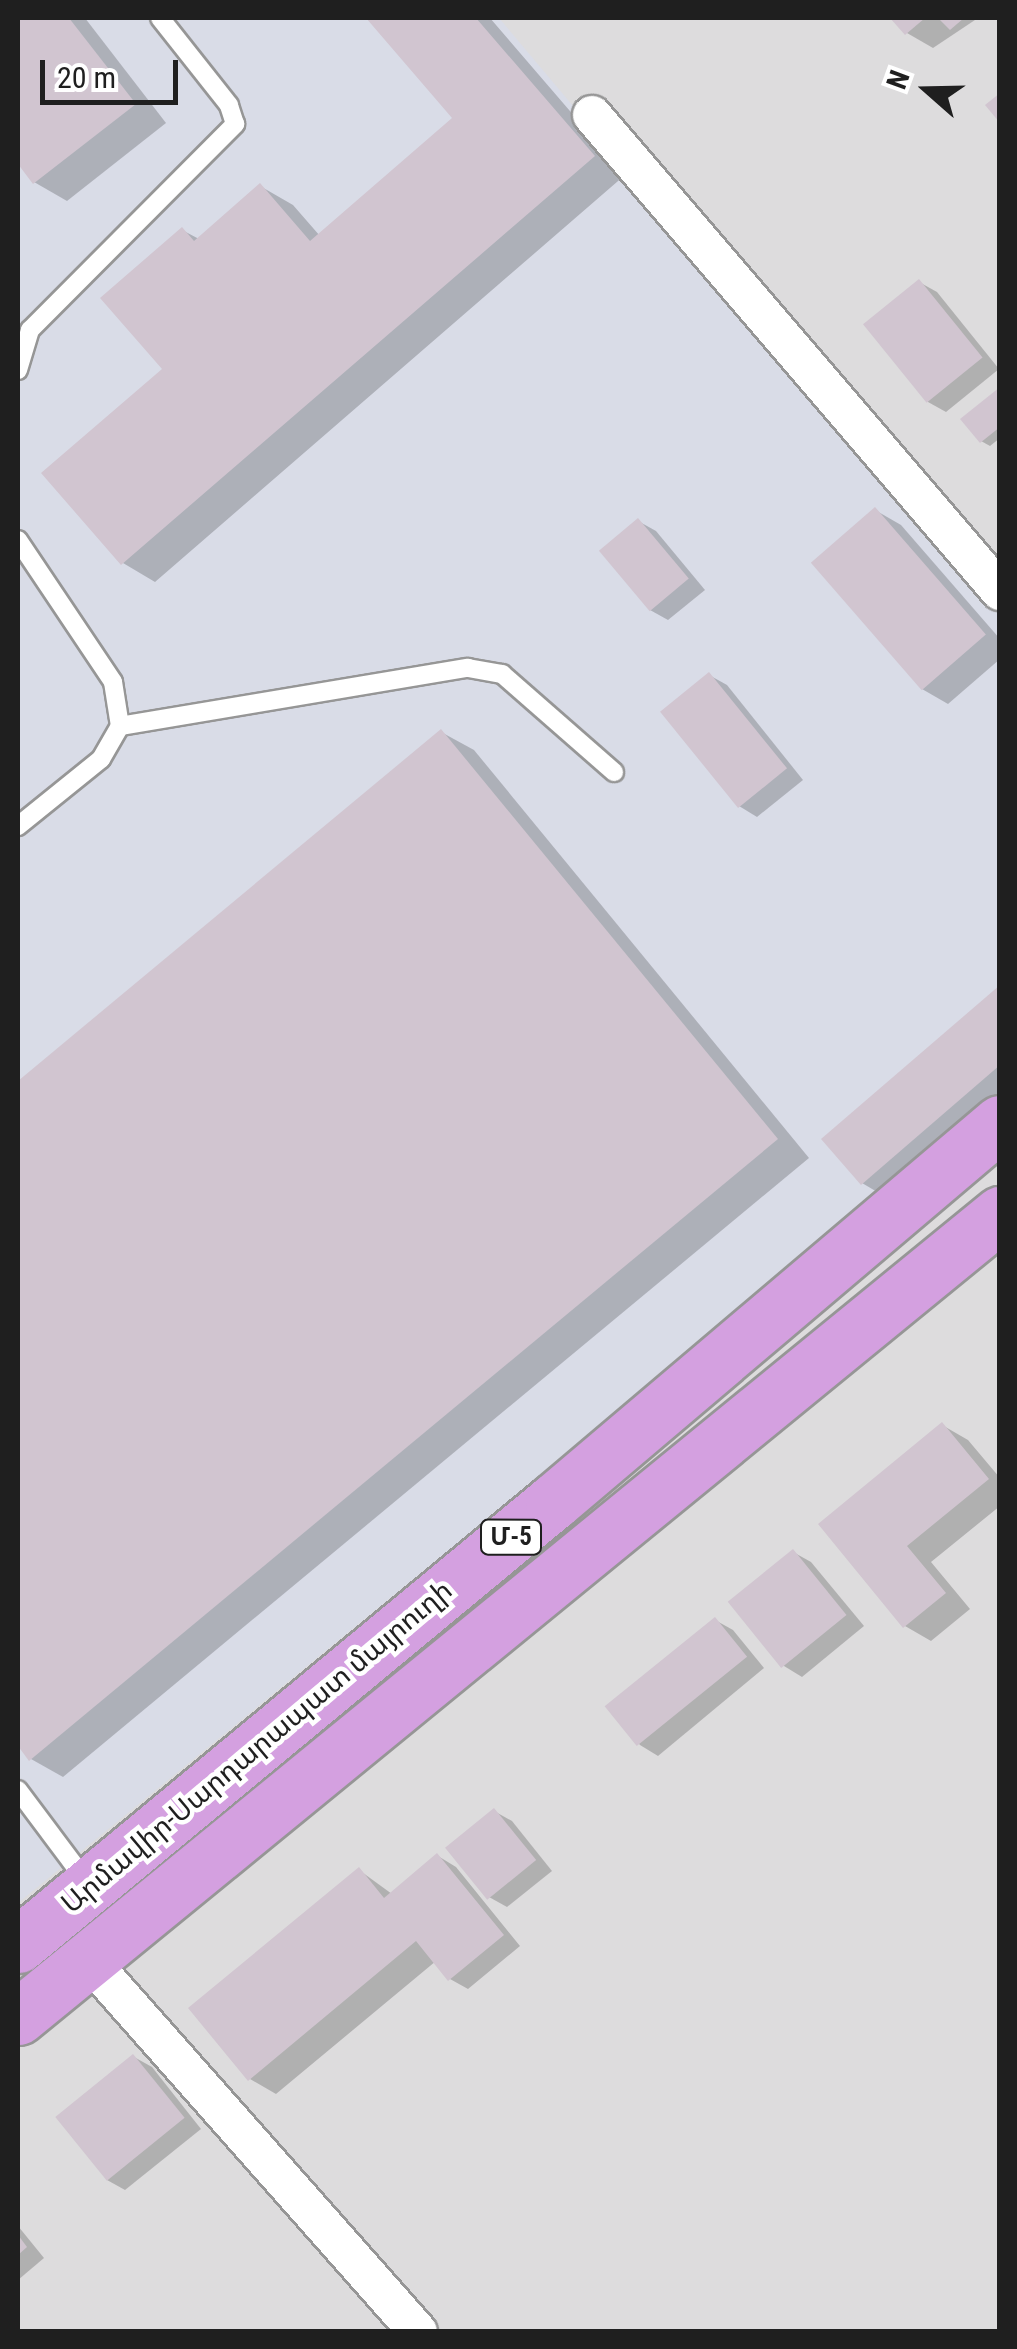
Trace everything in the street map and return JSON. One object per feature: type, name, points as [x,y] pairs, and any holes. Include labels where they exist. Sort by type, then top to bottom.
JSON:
[{"type":"highway","name":"Արմավիր-Սարդարապատ մայրուղի","points":[[18,1944],[553,1502],[1000,1123]]},
{"type":"highway","name":"Արմավիր-Սարդարապատ մայրուղի","points":[[18,2018],[587,1548],[1000,1214]]},
{"type":"highway","points":[[553,1502],[587,1548]]},
{"type":"street","points":[[592,115],[1000,591]]},
{"type":"street","points":[[88,1959],[418,2332]]},
{"type":"lane","points":[[18,370],[30,330],[235,124],[228,105],[160,18]]},
{"type":"lane","points":[[18,540],[113,682],[120,726],[101,760],[18,826]]},
{"type":"lane","points":[[120,726],[468,668],[502,674],[614,772]]},
{"type":"lane","points":[[18,1790],[89,1885]]},
{"type":"shaded area","points":[[18,18],[999,18],[999,2331],[18,2331]]},
{"type":"shaded area","points":[[18,18],[499,18],[999,612],[999,1099],[18,1903]]},
{"type":"building","points":[[18,18],[69,18],[136,104],[33,184],[18,164]]},
{"type":"building","points":[[366,18],[476,18],[595,156],[121,565],[41,473],[162,369],[100,298],[182,227],[194,241],[260,183],[310,241],[452,118]]},
{"type":"building","points":[[890,18],[925,18],[905,35]]},
{"type":"building","points":[[938,18],[964,18],[950,30]]},
{"type":"building","points":[[1000,93],[1000,123],[985,105]]},
{"type":"building","points":[[919,279],[983,357],[927,403],[863,324]]},
{"type":"building","points":[[1000,387],[1000,427],[980,443],[960,419]]},
{"type":"building","points":[[875,507],[986,635],[922,690],[811,563]]},
{"type":"building","points":[[638,518],[689,579],[650,611],[599,551]]},
{"type":"building","points":[[709,672],[787,768],[738,808],[660,712]]},
{"type":"building","points":[[441,729],[778,1139],[29,1761],[18,1746],[18,1081]]},
{"type":"building","points":[[1000,985],[1000,1065],[861,1185],[821,1139]]},
{"type":"building","points":[[942,1422],[989,1479],[907,1546],[946,1593],[903,1628],[818,1524]]},
{"type":"building","points":[[793,1549],[846,1615],[781,1668],[728,1602]]},
{"type":"building","points":[[715,1617],[747,1657],[637,1746],[605,1706]]},
{"type":"building","points":[[494,1808],[536,1860],[487,1900],[445,1848]]},
{"type":"building","points":[[437,1853],[504,1935],[448,1981],[416,1941],[248,2081],[188,2008],[359,1867],[384,1898]]},
{"type":"building","points":[[133,2054],[185,2118],[107,2181],[55,2117]]},
{"type":"building","points":[[18,2235],[27,2247],[18,2255]]}]
